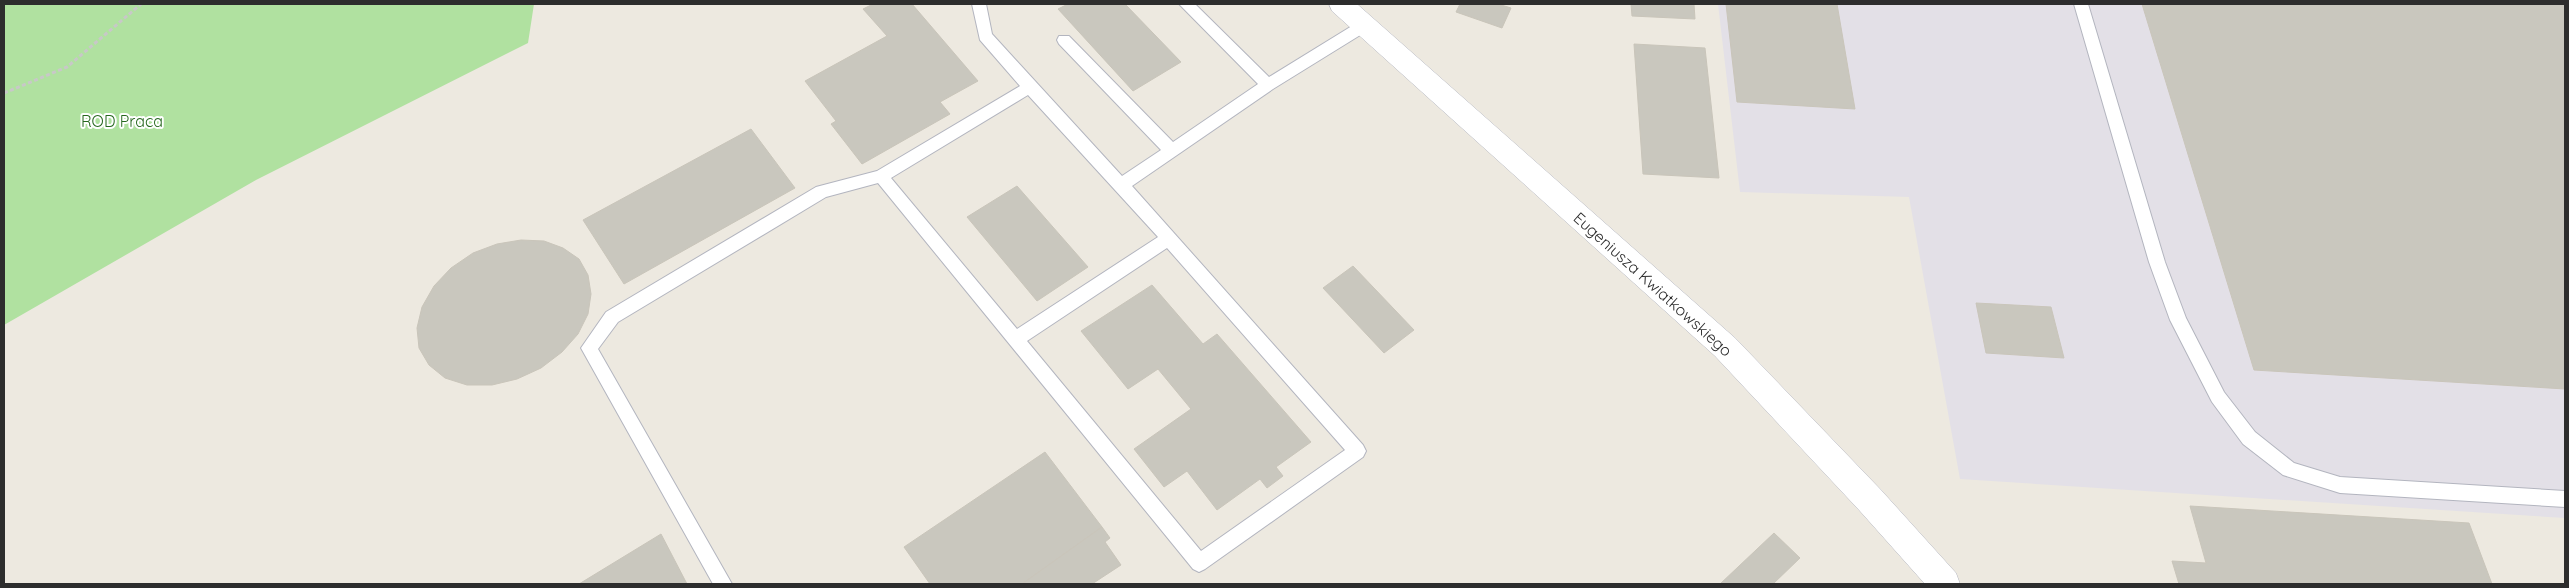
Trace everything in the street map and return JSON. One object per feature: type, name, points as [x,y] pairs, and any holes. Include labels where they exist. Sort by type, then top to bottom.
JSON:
[{"type":"street","name":"Eugeniusza Kwiatkowskiego","points":[[1341,4],[1726,347],[1870,500],[1945,584]]},
{"type":"lane","points":[[881,176],[1199,563],[1357,451],[1121,185],[985,36],[979,4]]},
{"type":"lane","points":[[1186,4],[1268,85]]},
{"type":"lane","points":[[2080,4],[2157,262],[2178,320],[2218,397],[2249,438],[2289,468],[2340,485],[2565,499]]},
{"type":"lane","points":[[1121,185],[1268,85],[1365,25]]},
{"type":"lane","points":[[1064,40],[1171,150]]},
{"type":"lane","points":[[722,584],[589,348],[612,317],[814,196],[822,192],[881,176],[1030,87]]},
{"type":"lane","points":[[1016,339],[1168,239]]},
{"type":"path","points":[[4,93],[67,67],[141,4]]},
{"type":"shaded area","points":[[1718,4],[2565,4],[2565,518],[1960,479],[1909,197],[1740,192]]},
{"type":"green space","name":"ROD Praca","points":[[4,4],[534,4],[528,43],[256,180],[4,325]]},
{"type":"building","points":[[873,4],[912,4],[978,81],[940,102],[950,114],[862,164],[831,124],[836,121],[805,81],[887,36],[863,9]]},
{"type":"building","points":[[1068,4],[1125,4],[1181,62],[1133,91],[1058,9]]},
{"type":"building","points":[[1460,4],[1498,4],[1511,8],[1502,28],[1456,12]]},
{"type":"building","points":[[1631,4],[1694,4],[1695,19],[1632,16]]},
{"type":"building","points":[[1726,4],[1837,4],[1855,109],[1737,102]]},
{"type":"building","points":[[2142,4],[2565,4],[2565,389],[2254,370]]},
{"type":"building","points":[[1634,44],[1705,48],[1719,178],[1643,174]]},
{"type":"building","points":[[751,129],[795,188],[624,284],[583,220]]},
{"type":"building","points":[[1017,186],[1088,267],[1037,301],[967,217]]},
{"type":"building","points":[[521,240],[544,241],[563,248],[579,259],[588,275],[591,294],[588,314],[578,334],[562,352],[541,368],[517,379],[492,385],[467,385],[445,378],[429,365],[419,348],[417,328],[422,307],[434,286],[451,268],[473,253],[497,244]]},
{"type":"building","points":[[1353,266],[1414,330],[1384,353],[1323,288]]},
{"type":"building","points":[[1152,285],[1203,344],[1217,334],[1311,442],[1276,467],[1283,476],[1267,488],[1260,479],[1217,510],[1187,471],[1164,487],[1134,449],[1191,409],[1158,369],[1128,389],[1081,331]]},
{"type":"building","points":[[1976,303],[2051,307],[2064,358],[1986,353]]},
{"type":"building","points":[[1045,452],[1102,527],[1022,584],[930,584],[904,547]]},
{"type":"building","points":[[2190,506],[2469,523],[2492,584],[2179,584],[2172,561],[2206,563]]},
{"type":"building","points":[[1102,527],[1110,538],[1105,542],[1121,565],[1092,584],[1022,584]]},
{"type":"building","points":[[1774,533],[1800,558],[1773,584],[1720,584]]},
{"type":"building","points":[[661,534],[687,584],[579,584]]}]
